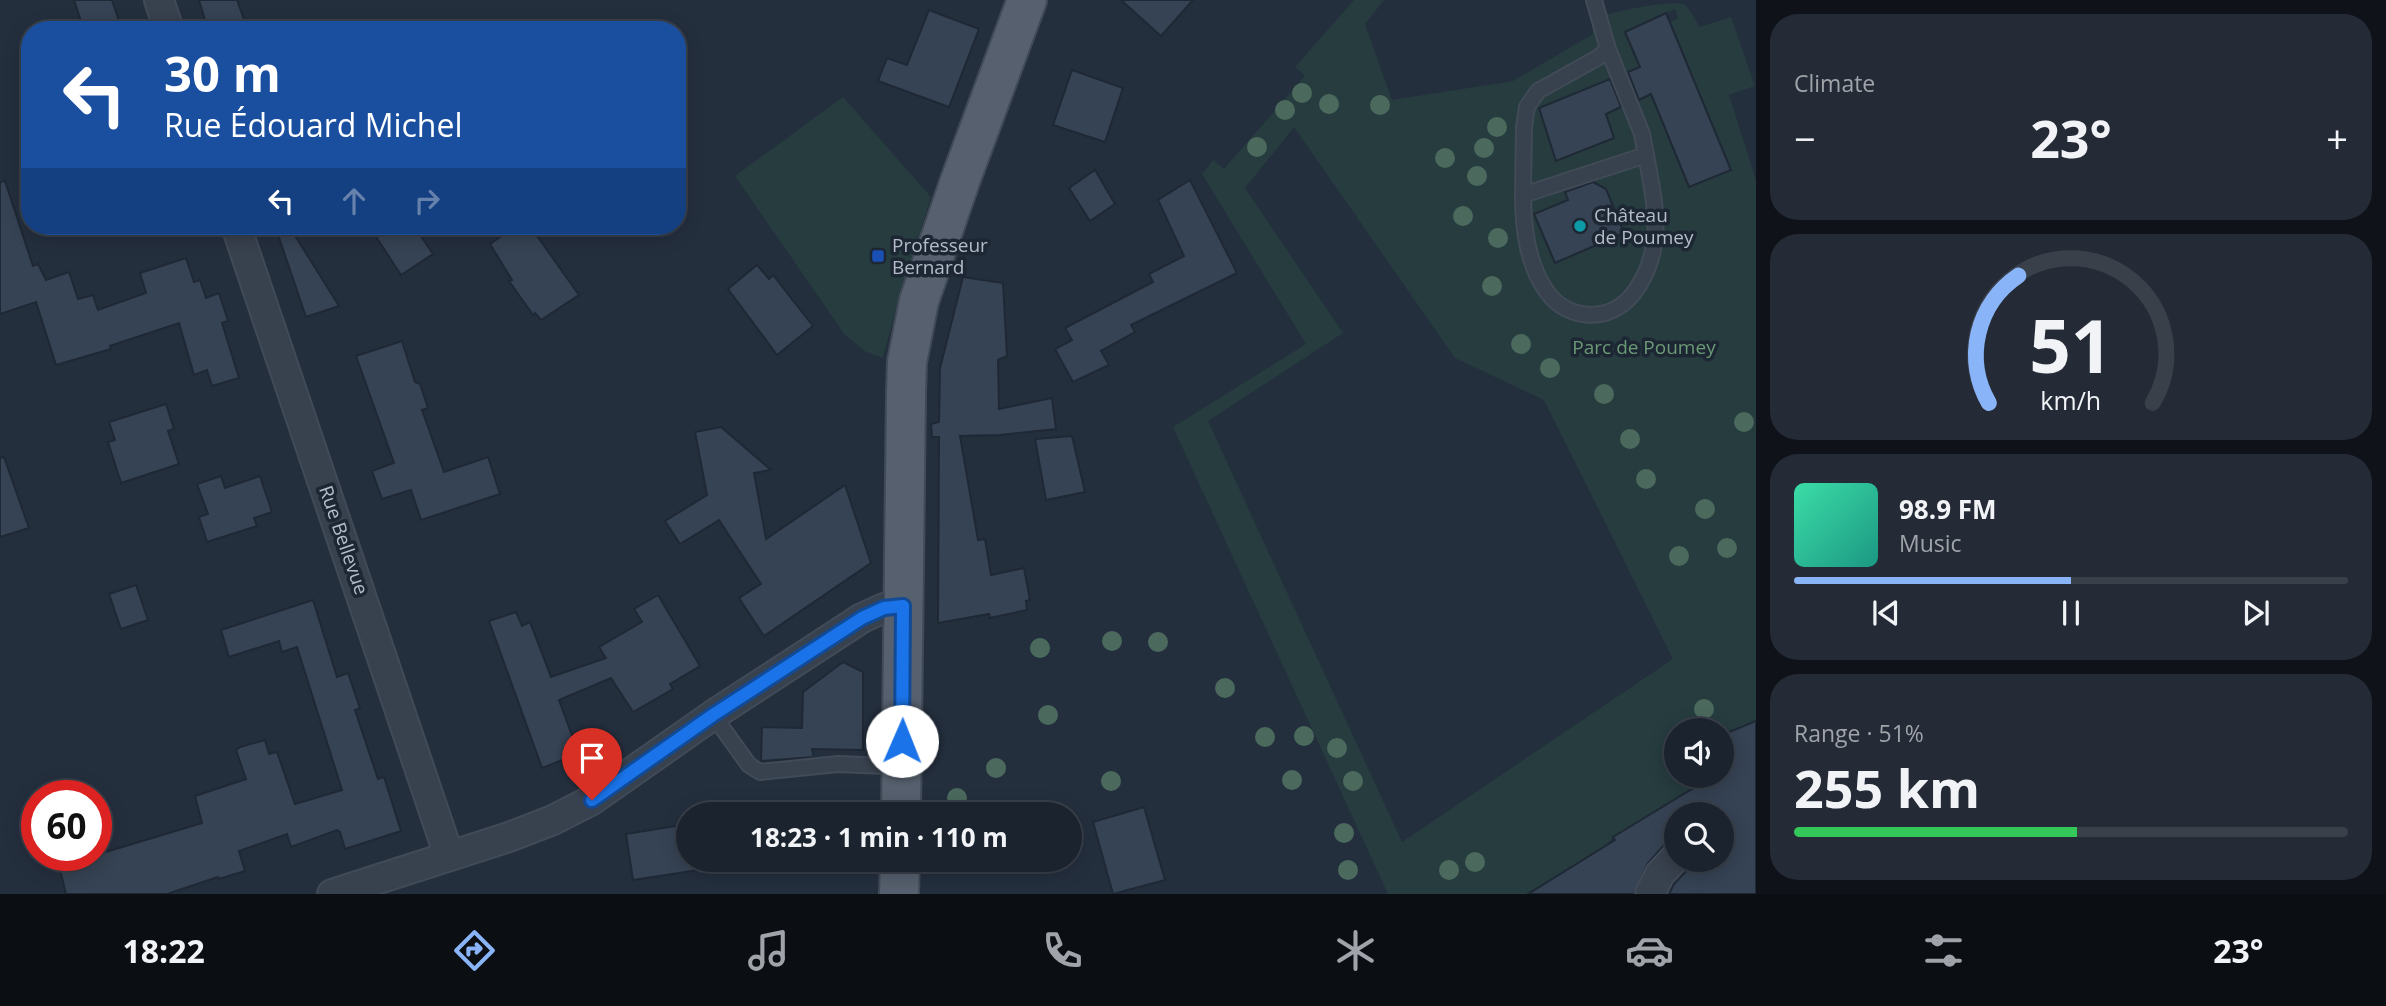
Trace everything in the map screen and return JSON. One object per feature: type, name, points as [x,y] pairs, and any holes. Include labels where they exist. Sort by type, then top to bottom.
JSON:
[{"type":"main road","points":[[901,802],[906,394],[912,331],[928,272],[1027,0]]},
{"type":"main road","points":[[899,894],[900,872]]},
{"type":"street","points":[[159,0],[166,21]]},
{"type":"street","name":"Rue Bellevue","points":[[239,235],[449,856]]},
{"type":"street","points":[[332,894],[552,820],[592,800],[713,715],[862,618],[884,608],[903,606]]},
{"type":"street","points":[[1650,894],[1664,870]]},
{"type":"lane","points":[[1594,0],[1608,49],[1642,134],[1653,195],[1655,243],[1648,269],[1632,295],[1615,309],[1590,317],[1567,311],[1547,293],[1536,273],[1527,246],[1523,195],[1524,127],[1527,107],[1538,91],[1599,57],[1608,49]]},
{"type":"lane","points":[[1523,195],[1646,155]]},
{"type":"lane","points":[[713,715],[749,765],[760,772],[838,764],[886,766],[901,763]]},
{"type":"green space","name":"Parc de Poumey","points":[[1354,0],[1384,0],[1365,24],[1392,100],[1513,81],[1593,34],[1592,19],[1638,7],[1676,3],[1686,6],[1700,27],[1731,17],[1755,86],[1729,95],[1756,180],[1756,720],[1734,730],[1734,718],[1664,718],[1664,788],[1712,788],[1716,795],[1699,802],[1664,802],[1664,816],[1613,837],[1606,846],[1528,894],[1388,894],[1173,427],[1306,344],[1202,174],[1213,160],[1224,169],[1305,76],[1295,67]],"holes":[[[1675,9],[1678,18],[1670,22],[1731,169],[1689,187],[1682,170],[1687,166],[1625,32]],[[1540,108],[1613,111],[1606,114],[1614,138],[1556,161]],[[1294,127],[1455,358],[1544,400],[1673,659],[1402,842],[1208,421],[1343,333],[1245,188]],[[1600,186],[1606,190],[1624,233],[1555,262],[1536,218],[1538,213]]]},
{"type":"green space","points":[[843,97],[931,197],[883,358],[866,352],[845,335],[735,176]]},
{"type":"building","points":[[74,0],[112,0],[119,21],[81,21]]},
{"type":"building","points":[[199,0],[237,0],[245,21],[205,21]]},
{"type":"building","points":[[1121,0],[1193,0],[1161,36]]},
{"type":"building","points":[[929,10],[979,29],[949,107],[878,81],[887,58],[907,65]]},
{"type":"building","points":[[1666,13],[1731,170],[1689,187],[1651,94],[1639,100],[1628,72],[1640,67],[1625,32]]},
{"type":"building","points":[[1072,70],[1123,88],[1105,142],[1053,125]]},
{"type":"building","points":[[1610,79],[1621,107],[1606,114],[1614,138],[1556,161],[1539,108]]},
{"type":"building","points":[[1095,170],[1115,204],[1090,221],[1069,188]]},
{"type":"building","points":[[1190,180],[1237,273],[1131,325],[1135,332],[1101,351],[1109,365],[1073,382],[1055,349],[1072,340],[1065,328],[1153,282],[1149,274],[1184,256],[1158,200]]},
{"type":"building","points":[[5,181],[33,266],[38,264],[46,280],[69,272],[78,299],[93,295],[98,310],[146,293],[140,273],[186,258],[194,282],[200,280],[206,298],[219,293],[228,321],[222,323],[239,378],[212,386],[207,370],[194,375],[179,323],[110,346],[111,349],[56,365],[36,302],[0,314],[0,182]]},
{"type":"building","name":"Château de Poumey","points":[[1593,182],[1606,189],[1624,233],[1555,263],[1534,214],[1568,200],[1565,192]]},
{"type":"building","points":[[278,235],[295,235],[339,306],[306,317]]},
{"type":"building","points":[[375,235],[420,235],[433,254],[401,275]]},
{"type":"building","points":[[503,235],[536,235],[579,295],[541,320],[535,313],[533,315],[509,281],[512,280],[490,244]]},
{"type":"building","points":[[757,265],[769,279],[773,275],[813,326],[777,355],[728,289]]},
{"type":"building","points":[[963,277],[1003,283],[1007,356],[998,360],[999,409],[1052,398],[1056,429],[960,436],[978,540],[985,539],[991,575],[1024,568],[1030,600],[1026,601],[1027,610],[990,618],[989,614],[938,623],[939,437],[932,437],[931,424],[939,422],[940,368]]},
{"type":"building","points":[[402,341],[415,382],[420,384],[428,408],[422,410],[444,472],[488,457],[500,494],[421,520],[411,490],[382,499],[372,471],[394,463],[356,356]]},
{"type":"building","points":[[166,404],[174,429],[168,431],[179,464],[121,483],[108,442],[115,440],[109,422]]},
{"type":"building","points":[[721,427],[771,470],[754,473],[766,539],[845,485],[871,563],[764,636],[739,598],[761,584],[719,520],[680,544],[665,521],[707,495],[695,432]]},
{"type":"building","points":[[1072,436],[1085,492],[1046,500],[1035,439]]},
{"type":"building","points":[[4,457],[29,528],[0,537],[0,458]]},
{"type":"building","points":[[221,476],[225,488],[260,476],[272,512],[254,518],[257,526],[207,542],[199,517],[208,514],[197,484]]},
{"type":"building","points":[[136,585],[148,620],[121,629],[109,594]]},
{"type":"building","points":[[658,595],[700,666],[670,684],[673,689],[633,712],[611,678],[559,700],[577,749],[571,751],[573,756],[542,768],[489,621],[516,612],[522,626],[530,622],[551,677],[606,658],[599,647],[642,622],[634,609]]},
{"type":"building","points":[[313,600],[337,677],[348,673],[360,708],[355,710],[378,779],[384,777],[401,831],[345,849],[337,830],[291,847],[287,834],[239,851],[245,871],[167,894],[66,894],[60,871],[112,871],[112,850],[202,823],[195,796],[246,779],[236,750],[240,747],[265,740],[269,754],[277,752],[295,804],[342,790],[297,647],[282,652],[279,641],[229,657],[221,630]]},
{"type":"building","points":[[843,662],[863,672],[863,750],[812,749],[814,757],[761,761],[762,727],[802,728],[803,692]]},
{"type":"building","points":[[1756,721],[1756,894],[1669,894],[1685,872],[1734,872],[1734,802],[1671,802],[1694,788],[1734,788],[1734,730]]},
{"type":"building","points":[[1664,806],[1664,845],[1648,863],[1634,894],[1528,894],[1615,840],[1613,837]]},
{"type":"building","points":[[1144,807],[1165,880],[1113,894],[1093,822]]},
{"type":"building","points":[[676,826],[676,872],[686,872],[633,880],[626,834]]},
{"type":"place","name":"Château de Poumey","points":[[1580,226]]},
{"type":"place","name":"Professeur Bernard","points":[[878,256]]},
{"type":"route","points":[[592,800],[713,715],[862,618],[893,606],[903,606],[902,741]]}]
